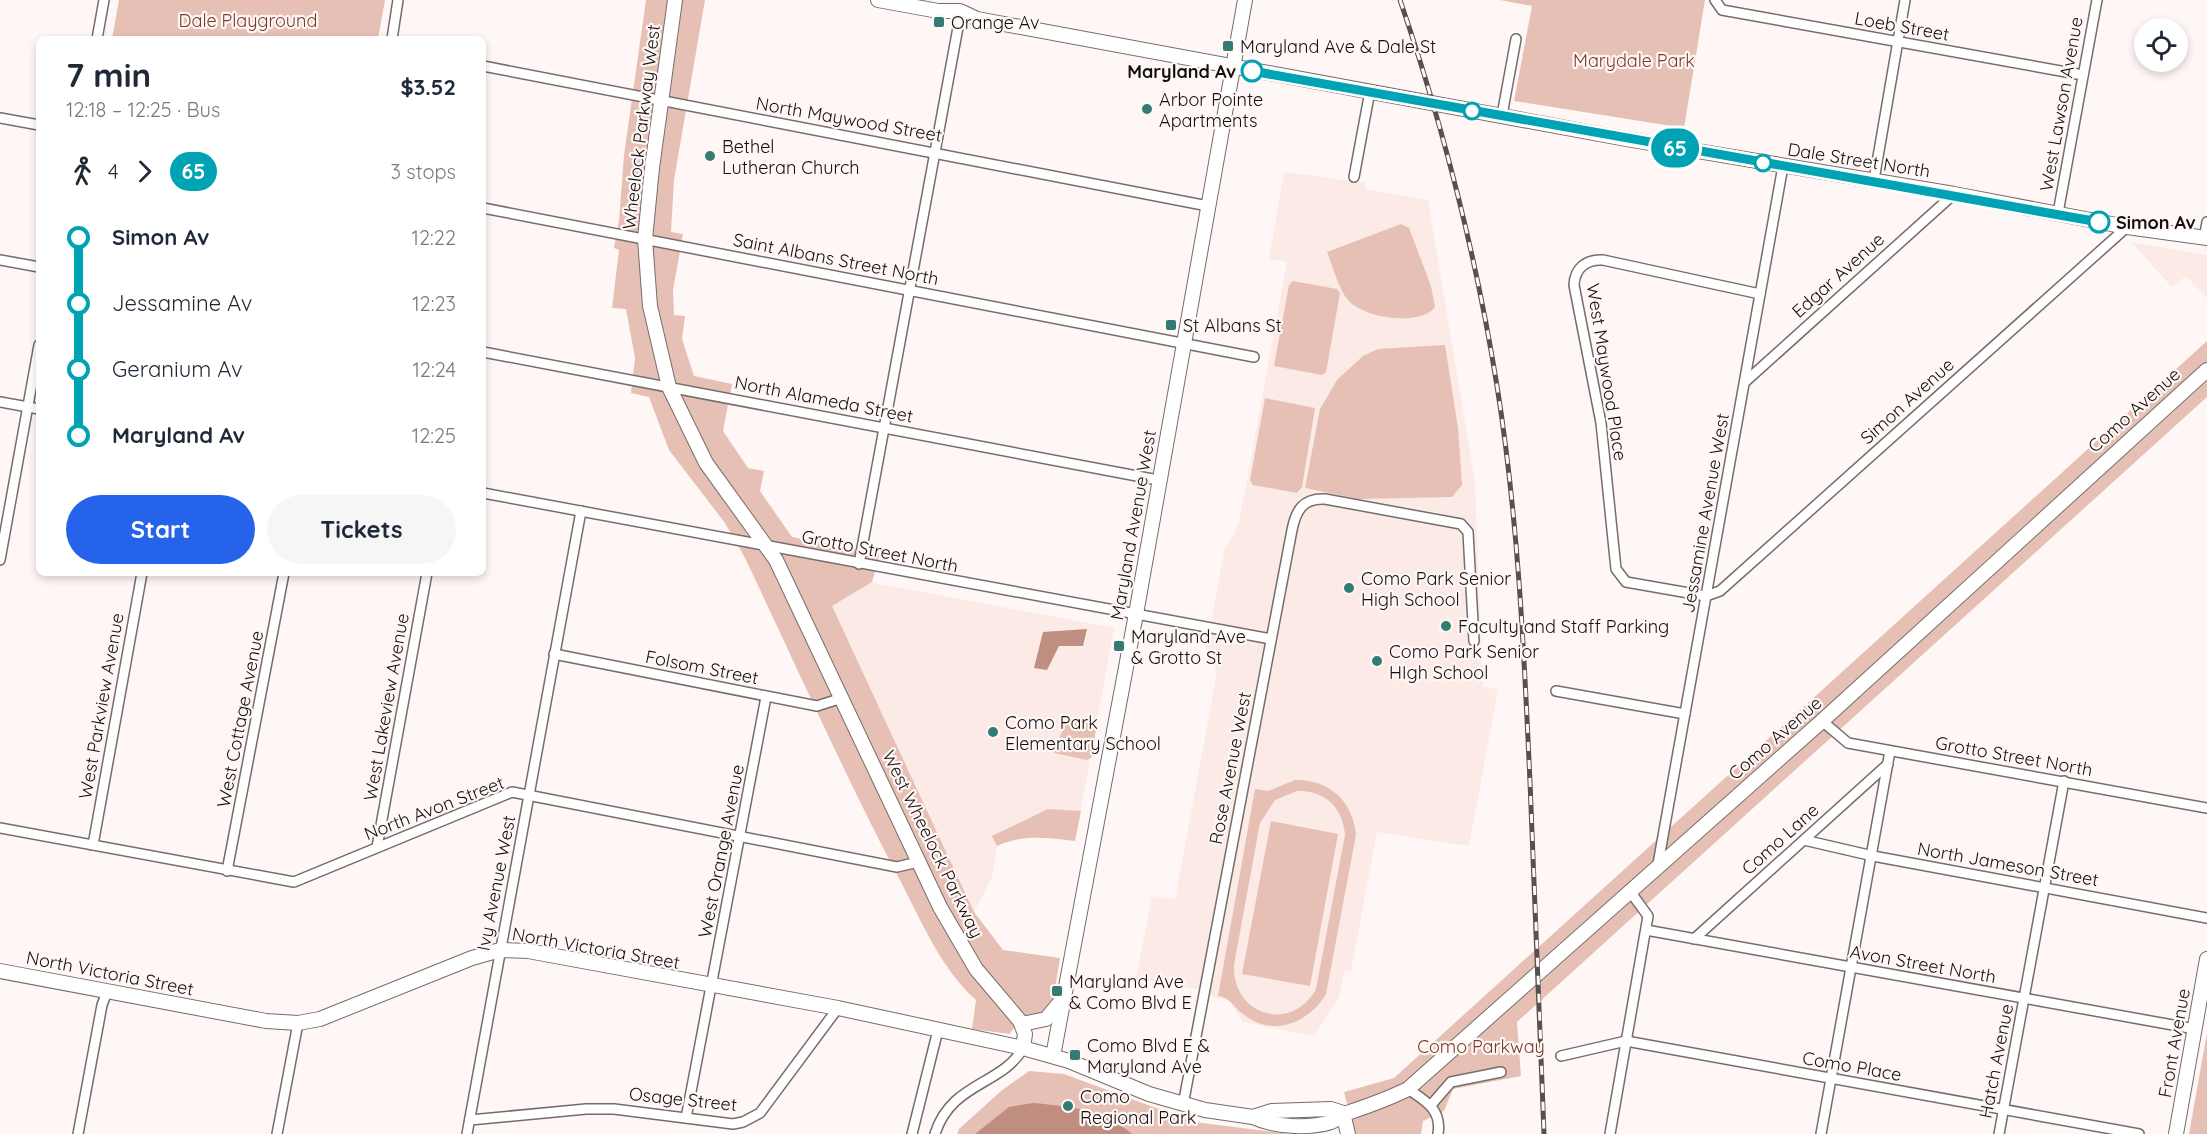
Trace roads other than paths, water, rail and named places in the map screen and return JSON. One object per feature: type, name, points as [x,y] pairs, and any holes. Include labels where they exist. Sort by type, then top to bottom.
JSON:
[{"type":"street","points":[[98,36],[104,0]]},
{"type":"street","points":[[392,36],[398,0]]},
{"type":"street","name":"Wheelock Parkway West","points":[[675,0],[645,239],[650,306],[669,387],[706,463],[776,560],[833,680]]},
{"type":"street","points":[[859,564],[959,11],[938,11],[878,0]]},
{"type":"street","name":"Maryland Avenue West","points":[[1053,1056],[1136,614],[1245,0]]},
{"type":"street","points":[[1874,180],[1905,0]]},
{"type":"street","name":"West Lawson Avenue","points":[[2058,213],[2097,0]]},
{"type":"street","name":"Loeb Street","points":[[1715,3],[1722,10],[2083,75]]},
{"type":"street","name":"Dale Street North","points":[[959,11],[977,19],[1233,68],[2206,239]]},
{"type":"street","points":[[1503,115],[1516,39]]},
{"type":"street","name":"North Maywood Street","points":[[486,67],[1208,206]]},
{"type":"street","points":[[1354,177],[1370,91]]},
{"type":"street","points":[[0,118],[36,124]]},
{"type":"street","name":"Jessamine Avenue West","points":[[1658,864],[1783,166]]},
{"type":"street","name":"Edgar Avenue","points":[[1745,382],[1954,194]]},
{"type":"street","name":"Saint Albans Street North","points":[[486,209],[1254,357]]},
{"type":"street","points":[[2206,239],[2207,222]]},
{"type":"street","name":"Simon Avenue","points":[[1707,597],[1720,591],[2127,226]]},
{"type":"street","points":[[0,260],[36,266]]},
{"type":"street","name":"West Maywood Place","points":[[1707,597],[1626,582],[1617,573],[1601,423],[1575,279],[1587,263],[1600,260],[1760,294]]},
{"type":"street","name":"North Alameda Street","points":[[486,353],[1158,480]]},
{"type":"street","points":[[0,560],[36,362]]},
{"type":"street","name":"Como Avenue","points":[[1336,1119],[1377,1104],[1408,1089],[1512,999],[1658,864],[1822,721],[2207,370]]},
{"type":"street","points":[[0,402],[36,408]]},
{"type":"street","name":"Grotto Street North","points":[[486,494],[1271,639]]},
{"type":"street","name":"Rose Avenue West","points":[[1183,1105],[1292,530],[1298,509],[1305,502],[1314,498],[1461,524],[1468,532],[1474,641]]},
{"type":"street","name":"Ivy Avenue West","points":[[467,1134],[581,511]]},
{"type":"street","name":"West Parkview Avenue","points":[[93,845],[141,576]]},
{"type":"street","name":"West Cottage Avenue","points":[[227,871],[283,576]]},
{"type":"street","name":"West Lakeview Avenue","points":[[377,847],[426,576]]},
{"type":"street","name":"Folsom Street","points":[[555,654],[818,706],[842,698]]},
{"type":"street","name":"West Wheelock Parkway","points":[[833,680],[918,862],[970,960],[1022,1024]]},
{"type":"street","points":[[1556,691],[1685,714]]},
{"type":"street","name":"West Orange Avenue","points":[[686,1118],[766,697]]},
{"type":"street","name":"Grotto Street North","points":[[1822,721],[1848,743],[2207,808]]},
{"type":"street","points":[[1821,1134],[1873,856],[1890,751]]},
{"type":"street","name":"Como Lane","points":[[1694,939],[1888,764]]},
{"type":"street","name":"Hatch Avenue","points":[[1999,1134],[2064,781]]},
{"type":"street","name":"North Avon Street","points":[[0,828],[294,882],[512,792],[897,867],[918,862]]},
{"type":"street","name":"North Jameson Street","points":[[1804,840],[1873,856],[2207,918]]},
{"type":"street","points":[[1610,1134],[1648,916],[1629,890]]},
{"type":"street","name":"Avon Street North","points":[[1646,930],[2195,1029]]},
{"type":"street","name":"North Victoria Street","points":[[0,971],[266,1021],[298,1023],[320,1019],[472,958],[501,950],[528,951],[838,1008],[1023,1048],[1053,1056],[1183,1105],[1253,1117],[1268,1124],[1301,1124],[1336,1119]]},
{"type":"street","name":"Front Avenue","points":[[2176,1134],[2207,959]]},
{"type":"street","points":[[78,1134],[102,1005],[107,992]]},
{"type":"street","points":[[935,1134],[955,1101],[974,1086],[1017,1060],[1023,1048],[1025,1034],[1022,1024],[1046,1019],[1064,996]]},
{"type":"street","name":"Osage Street","points":[[470,1120],[586,1109],[733,1124],[753,1118],[760,1113],[838,1008]]},
{"type":"street","points":[[277,1134],[298,1023]]},
{"type":"street","points":[[912,1134],[938,1030]]},
{"type":"street","name":"Como Place","points":[[1561,1056],[1626,1041],[2139,1134]]},
{"type":"street","points":[[1431,1105],[1451,1083],[1501,1072]]},
{"type":"street","points":[[1408,1089],[1431,1105],[1440,1122],[1438,1134]]},
{"type":"street","points":[[1253,1117],[1272,1111],[1336,1119],[1348,1134]]},
{"type":"street","points":[[1301,1124],[1322,1134]]},
{"type":"railway","points":[[1400,0],[1416,47],[1457,191],[1489,337],[1504,435],[1515,534],[1522,633],[1544,1134]]},
{"type":"place","name":"Orange Av","points":[[939,22]]},
{"type":"place","name":"Maryland Ave & Dale St","points":[[1228,46]]},
{"type":"place","name":"Maryland Av","points":[[1252,71]]},
{"type":"place","name":"Arbor Pointe Apartments","points":[[1147,109]]},
{"type":"place","name":"Bethel Lutheran Church","points":[[710,156]]},
{"type":"place","name":"Simon Av","points":[[2099,222]]},
{"type":"place","name":"St Albans St","points":[[1171,325]]},
{"type":"place","name":"Como Park Senior High School","points":[[1349,588]]},
{"type":"place","name":"Faculty and Staff Parking","points":[[1446,626]]},
{"type":"place","name":"Maryland Ave & Grotto St","points":[[1119,646]]},
{"type":"place","name":"Como Park Senior HIgh School","points":[[1377,661]]},
{"type":"place","name":"Como Park Elementary School","points":[[993,732]]},
{"type":"place","name":"Maryland Ave & Como Blvd E","points":[[1057,991]]},
{"type":"place","name":"Como Blvd E & Maryland Ave","points":[[1075,1055]]},
{"type":"place","name":"Como Regional Park","points":[[1068,1106]]},
{"type":"park label","name":"Dale Playground","points":[[248,20]]},
{"type":"park label","name":"Marydale Park","points":[[1634,60]]},
{"type":"park label","name":"Como Parkway","points":[[1481,1046]]}]
